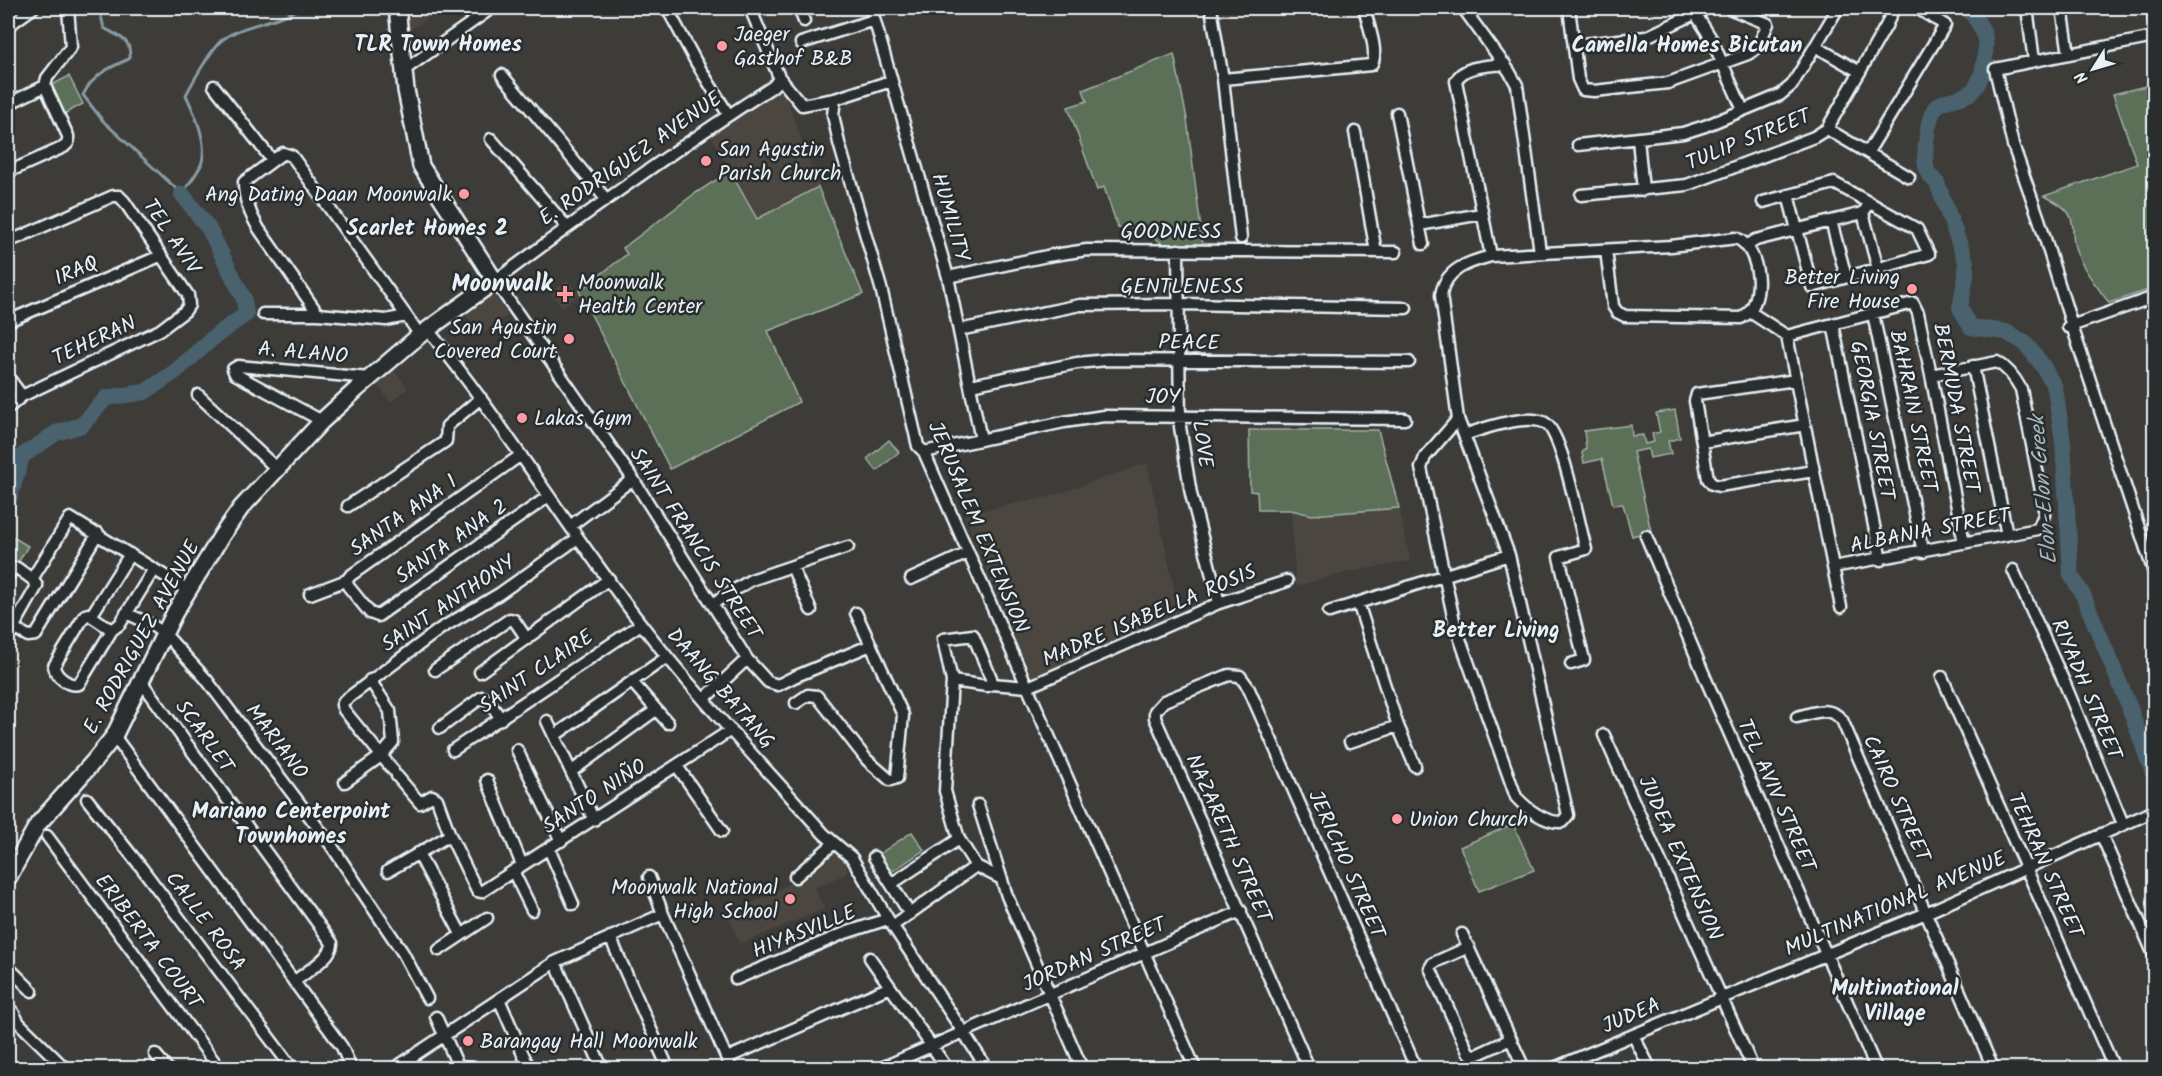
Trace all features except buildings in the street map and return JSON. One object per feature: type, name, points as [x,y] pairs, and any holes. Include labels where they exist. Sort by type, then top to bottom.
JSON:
[{"type":"main road","points":[[397,8],[403,71],[421,166],[495,280]]},
{"type":"main road","name":"E. RODRIGUEZ AVENUE","points":[[8,878],[26,843],[42,819],[114,736],[188,590],[241,508],[322,421],[369,378],[495,280]]},
{"type":"street","points":[[8,26],[33,8]]},
{"type":"street","points":[[8,172],[64,147],[68,143],[68,136],[45,86],[47,78],[71,47],[68,8]]},
{"type":"street","points":[[403,71],[492,8]]},
{"type":"street","points":[[667,8],[700,69],[728,114]]},
{"type":"street","points":[[750,8],[779,77],[802,105],[834,99],[891,81]]},
{"type":"street","points":[[799,8],[804,21]]},
{"type":"street","name":"HUMILITY","points":[[871,8],[948,277],[981,440]]},
{"type":"street","points":[[1211,8],[1223,79],[1241,238]]},
{"type":"street","points":[[1223,79],[1371,65],[1374,62],[1375,53],[1364,8]]},
{"type":"street","points":[[1463,8],[1505,64],[1519,92],[1540,252]]},
{"type":"street","points":[[1569,8],[1578,79],[1583,90],[1588,91],[1668,83],[1748,54],[1757,48],[1768,24],[1729,8]]},
{"type":"street","points":[[1578,145],[1683,133],[1705,126],[1787,90],[1838,8]]},
{"type":"street","name":"TULIP STREET","points":[[1581,195],[1687,185],[1798,144],[1827,129],[1894,8]]},
{"type":"street","points":[[1868,152],[1945,25],[1917,8]]},
{"type":"street","points":[[2028,8],[2034,61]]},
{"type":"street","points":[[2062,8],[2069,54]]},
{"type":"street","points":[[2153,8],[2154,20]]},
{"type":"street","points":[[1574,45],[1646,37],[1699,10],[1743,110]]},
{"type":"street","points":[[801,43],[874,20]]},
{"type":"street","points":[[2154,37],[1995,69],[2013,145],[2039,219],[2070,326],[2154,573]]},
{"type":"street","points":[[1815,46],[1860,72]]},
{"type":"street","points":[[1491,256],[1456,81],[1457,76],[1466,70],[1505,64]]},
{"type":"street","points":[[502,75],[606,199]]},
{"type":"street","name":"E. RODRIGUEZ AVENUE","points":[[495,280],[606,199],[728,114],[772,87],[779,77]]},
{"type":"street","points":[[8,104],[45,86]]},
{"type":"street","points":[[214,86],[272,160],[244,182],[251,216],[318,314]]},
{"type":"street","name":"JERUSALEM EXTENSION","points":[[834,99],[833,115],[839,143],[881,288],[917,444],[924,452],[1195,1068]]},
{"type":"street","points":[[1397,113],[1423,244]]},
{"type":"street","points":[[1827,129],[1909,177]]},
{"type":"street","points":[[1355,132],[1376,252]]},
{"type":"street","points":[[491,139],[567,227]]},
{"type":"street","points":[[1638,139],[1643,190]]},
{"type":"street","name":"DAANG BATANG","points":[[272,160],[283,153],[292,156],[406,316],[424,333],[481,398],[578,538],[667,657],[834,843],[852,858],[987,1068]]},
{"type":"street","points":[[1762,202],[1788,195],[1833,183],[1866,208],[1917,229],[1929,254],[1812,287],[1788,195]]},
{"type":"street","name":"TEL AVIV","points":[[8,242],[113,196],[119,196],[190,300]]},
{"type":"street","points":[[1748,245],[1755,240],[1831,221],[1866,208]]},
{"type":"street","points":[[1866,208],[1878,269]]},
{"type":"street","points":[[1419,225],[1481,214]]},
{"type":"street","points":[[1831,221],[1846,278]]},
{"type":"street","points":[[1458,418],[1425,457],[1421,468],[1455,625],[1516,797],[1526,808],[1553,822],[1562,822],[1568,815],[1509,555],[1458,418],[1441,301],[1447,277],[1456,269],[1472,261],[1491,256],[1671,246],[1736,238],[1748,245],[1759,284],[1758,297],[1750,312],[1741,318],[1621,314],[1613,306],[1606,250]]},
{"type":"street","name":"GOODNESS","points":[[948,277],[1087,250],[1396,252]]},
{"type":"street","name":"LOVE","points":[[1178,250],[1179,415],[1191,494],[1219,603]]},
{"type":"street","name":"IRAQ","points":[[8,321],[160,256]]},
{"type":"street","name":"SAINT FRANCIS STREET","points":[[495,280],[633,479],[747,659],[704,699]]},
{"type":"street","points":[[2070,326],[2154,297]]},
{"type":"street","name":"TEHERAN","points":[[9,407],[22,396],[160,330],[185,311],[190,300]]},
{"type":"street","name":"BERMUDA STREET","points":[[1787,336],[1912,303],[1918,313],[1964,543]]},
{"type":"street","name":"GENTLENESS","points":[[959,330],[1080,305],[1179,304],[1406,308]]},
{"type":"street","points":[[1750,312],[1787,336],[1841,607]]},
{"type":"street","points":[[263,314],[318,314],[386,320],[406,316]]},
{"type":"street","name":"BAHRAIN STREET","points":[[1873,315],[1923,552]]},
{"type":"street","name":"GEORGIA STREET","points":[[1833,324],[1881,560]]},
{"type":"street","name":"PEACE","points":[[971,385],[1091,361],[1409,363]]},
{"type":"street","name":"ALBANIA STREET","points":[[1833,567],[2038,530],[2044,506],[2021,389],[2005,366],[1997,362],[1931,375]]},
{"type":"street","name":"A. ALANO","points":[[322,421],[235,374],[234,368],[238,366],[281,369],[369,378]]},
{"type":"street","points":[[1973,366],[2007,535]]},
{"type":"street","points":[[8,377],[22,396]]},
{"type":"street","points":[[1796,380],[1697,394],[1695,401],[1708,479],[1715,486],[1814,471]]},
{"type":"street","points":[[198,395],[277,469]]},
{"type":"street","points":[[348,506],[446,441],[447,426],[481,398]]},
{"type":"street","name":"JOY","points":[[924,452],[1104,416],[1405,418]]},
{"type":"street","points":[[1464,435],[1505,423],[1533,421],[1544,423],[1552,430],[1570,479],[1586,549],[1559,556],[1584,660],[1571,664]]},
{"type":"street","points":[[1702,442],[1805,425]]},
{"type":"street","name":"SANTA ANA 1","points":[[375,616],[348,586],[347,580],[350,576],[521,455]]},
{"type":"street","points":[[570,526],[633,479]]},
{"type":"street","name":"SANTA ANA 2","points":[[375,616],[549,496]]},
{"type":"street","points":[[32,579],[70,518],[188,590]]},
{"type":"street","points":[[8,576],[14,568],[36,582],[37,589],[11,632],[28,636],[36,635],[98,534]]},
{"type":"street","name":"TEL AVIV STREET","points":[[1646,536],[1707,682],[1876,1068]]},
{"type":"street","name":"SAINT ANTHONY","points":[[381,756],[344,710],[342,705],[344,701],[440,629],[499,594],[578,538]]},
{"type":"street","points":[[712,604],[751,579],[848,547]]},
{"type":"street","points":[[911,579],[968,553]]},
{"type":"street","points":[[91,616],[130,554]]},
{"type":"street","points":[[1329,612],[1509,555]]},
{"type":"street","points":[[792,567],[811,610]]},
{"type":"street","points":[[112,630],[91,616],[85,615],[54,666],[57,675],[70,684],[79,684],[112,630],[120,624],[154,569]]},
{"type":"street","name":"RIYADH STREET","points":[[2013,570],[2065,684],[2123,824]]},
{"type":"street","points":[[480,672],[609,579]]},
{"type":"street","points":[[310,594],[347,580]]},
{"type":"street","name":"MADRE ISABELLA ROSIS","points":[[1028,687],[1219,603],[1287,580]]},
{"type":"street","points":[[1358,603],[1398,726],[1414,766]]},
{"type":"street","name":"MARIANO","points":[[126,613],[165,634],[206,679],[331,845],[403,953],[427,998]]},
{"type":"street","points":[[796,703],[808,694],[817,696],[871,764],[887,778],[895,780],[898,775],[903,715],[856,613]]},
{"type":"street","points":[[435,670],[509,620],[514,620],[527,639]]},
{"type":"street","name":"SAINT CLAIRE","points":[[453,750],[641,624]]},
{"type":"street","points":[[992,684],[975,639],[970,634],[943,639],[952,681],[945,791],[959,839],[976,866],[1002,879]]},
{"type":"street","points":[[747,659],[768,682],[775,686],[871,645]]},
{"type":"street","points":[[554,736],[667,657]]},
{"type":"street","name":"NAZARETH STREET","points":[[1240,676],[1229,675],[1164,701],[1155,711],[1155,718],[1309,1068]]},
{"type":"street","name":"JERICHO STREET","points":[[1240,676],[1248,687],[1416,1068]]},
{"type":"street","name":"TEHRAN STREET","points":[[1942,678],[2114,1068]]},
{"type":"street","points":[[345,782],[381,756],[393,742],[387,705],[370,680]]},
{"type":"street","name":"SCARLET","points":[[141,681],[332,943],[329,954],[294,982]]},
{"type":"street","points":[[952,681],[987,686],[992,684],[1028,687]]},
{"type":"street","points":[[632,682],[668,723]]},
{"type":"street","points":[[440,728],[482,697],[488,700],[501,719]]},
{"type":"street","points":[[572,771],[656,710]]},
{"type":"street","name":"CAIRO STREET","points":[[1797,717],[1829,711],[1842,720],[1993,1068]]},
{"type":"street","points":[[547,722],[594,820]]},
{"type":"street","points":[[1350,742],[1398,726]]},
{"type":"street","name":"SANTO NIÑO","points":[[450,835],[477,891],[481,892],[731,730]]},
{"type":"street","name":"JUDEA EXTENSION","points":[[1604,735],[1722,998]]},
{"type":"street","points":[[114,736],[342,1047],[351,1068]]},
{"type":"street","points":[[517,750],[561,842]]},
{"type":"street","points":[[381,756],[420,803],[430,797],[436,797],[450,835],[388,871]]},
{"type":"street","points":[[677,766],[722,831]]},
{"type":"street","points":[[488,780],[532,910]]},
{"type":"street","name":"CALLE ROSA","points":[[87,799],[292,1068]]},
{"type":"street","points":[[978,805],[1002,879],[1049,995],[1082,1068]]},
{"type":"street","name":"MULTINATIONAL AVENUE","points":[[1722,998],[1926,913],[2154,811]]},
{"type":"street","points":[[2101,834],[2154,955]]},
{"type":"street","name":"ERIBERTA COURT","points":[[47,836],[219,1068]]},
{"type":"street","points":[[891,884],[959,839]]},
{"type":"street","points":[[795,877],[834,843]]},
{"type":"street","points":[[549,849],[573,904]]},
{"type":"street","points":[[418,853],[461,934]]},
{"type":"street","points":[[874,857],[910,914]]},
{"type":"street","name":"HIYASVILLE","points":[[736,979],[845,933],[893,921],[910,914],[976,866]]},
{"type":"street","points":[[649,877],[731,1068]]},
{"type":"street","name":"JORDAN STREET","points":[[881,1068],[1241,911]]},
{"type":"street","points":[[395,1068],[555,962],[663,914]]},
{"type":"street","points":[[439,950],[487,918]]},
{"type":"street","points":[[1462,934],[1524,1068]]},
{"type":"street","points":[[610,937],[668,1068]]},
{"type":"street","points":[[1469,947],[1433,963],[1430,968],[1468,1052],[1474,1056],[1511,1039]]},
{"type":"street","points":[[870,958],[947,1068]]},
{"type":"street","points":[[555,962],[602,1068]]},
{"type":"street","points":[[8,967],[32,991]]},
{"type":"street","points":[[726,1058],[890,987]]},
{"type":"street","points":[[1722,998],[1753,1068]]},
{"type":"street","name":"JUDEA","points":[[1554,1068],[1579,1064],[1633,1035],[1722,998]]},
{"type":"street","points":[[499,999],[530,1068]]},
{"type":"street","points":[[8,1008],[65,1068]]},
{"type":"street","points":[[436,1017],[459,1068]]},
{"type":"street","points":[[8,1018],[20,1023]]},
{"type":"street","points":[[1633,1035],[1650,1068]]},
{"type":"street","points":[[155,1054],[167,1068]]},
{"type":"shaded area","points":[[403,8],[442,8],[405,33]]},
{"type":"shaded area","points":[[782,85],[818,187],[757,220],[708,130]]},
{"type":"shaded area","name":"Moonwalk Health Center","points":[[567,280],[579,295],[562,307],[551,293]]},
{"type":"shaded area","points":[[490,291],[508,315],[481,335],[463,311]]},
{"type":"shaded area","points":[[393,369],[408,388],[391,402],[376,384]]},
{"type":"shaded area","points":[[1147,463],[1179,611],[1032,678],[964,514],[1049,497]]},
{"type":"shaded area","points":[[1399,508],[1410,561],[1348,572],[1296,586],[1291,510],[1312,515]]},
{"type":"shaded area","name":"Moonwalk National High School","points":[[830,848],[846,861],[847,873],[815,888],[824,909],[740,944],[728,915],[789,884]]},
{"type":"green space","points":[[1174,54],[1187,119],[1203,245],[1163,245],[1153,236],[1137,228],[1118,228],[1104,187],[1097,190],[1068,107],[1087,101],[1083,90]]},
{"type":"green space","points":[[69,76],[83,104],[64,114],[50,86]]},
{"type":"green space","points":[[2154,84],[2154,288],[2109,303],[2090,277],[2075,249],[2071,217],[2058,203],[2044,196],[2137,164],[2113,94]]},
{"type":"green space","points":[[730,171],[757,219],[818,187],[863,294],[768,331],[799,402],[670,469],[579,291],[627,254],[623,248],[694,194]]},
{"type":"green space","points":[[1675,410],[1680,438],[1668,441],[1671,454],[1650,458],[1648,449],[1633,452],[1651,531],[1632,536],[1623,504],[1613,505],[1602,459],[1584,463],[1582,453],[1586,448],[1584,431],[1631,425],[1632,436],[1643,435],[1645,444],[1654,442],[1652,434],[1660,432],[1656,413]]},
{"type":"green space","points":[[1249,430],[1378,430],[1399,508],[1312,515],[1291,510],[1258,510],[1257,492],[1250,491]]},
{"type":"green space","points":[[889,440],[899,452],[877,471],[867,459]]},
{"type":"green space","points":[[13,537],[28,546],[16,566],[8,561],[8,546]]},
{"type":"green space","points":[[1513,824],[1534,870],[1479,891],[1460,847]]},
{"type":"green space","points":[[912,832],[924,850],[890,873],[878,855]]},
{"type":"waterway","points":[[99,8],[104,28],[120,36],[127,43],[130,52],[129,59],[102,73],[91,82],[83,95],[103,121],[182,194],[199,169],[203,157],[200,130],[186,95],[202,66],[218,44],[231,34],[300,8]]},
{"type":"waterway","name":"Elon-Elon Creek","points":[[1968,8],[1983,31],[1985,46],[1983,68],[1979,82],[1971,92],[1945,102],[1933,111],[1928,128],[1925,159],[1928,173],[1937,183],[1966,262],[1960,308],[1971,327],[2006,332],[2025,343],[2043,366],[2055,388],[2063,442],[2071,575],[2083,595],[2129,706],[2154,776]]},
{"type":"waterway","points":[[8,504],[22,456],[56,433],[82,425],[106,398],[145,392],[176,371],[214,337],[246,314],[244,299],[209,229],[182,194]]},
{"type":"place","name":"Jaeger Gasthof B&B","points":[[722,46]]},
{"type":"place","name":"San Agustin Parish Church","points":[[706,161]]},
{"type":"place","name":"Ang Dating Daan Moonwalk","points":[[464,194]]},
{"type":"place","name":"Better Living Fire House","points":[[1912,289]]},
{"type":"place","name":"Moonwalk Health Center","points":[[565,294]]},
{"type":"place","name":"San Agustin Covered Court","points":[[569,339]]},
{"type":"place","name":"Lakas Gym","points":[[522,418]]},
{"type":"place","name":"Union Church","points":[[1397,819]]},
{"type":"place","name":"Moonwalk National High School","points":[[790,899]]},
{"type":"place","name":"Barangay Hall Moonwalk","points":[[468,1041]]},
{"type":"district","name":"TLR Town Homes","points":[[438,43]]},
{"type":"district","name":"Camella Homes Bicutan","points":[[1687,44]]},
{"type":"district","name":"Scarlet Homes 2","points":[[427,227]]},
{"type":"district","name":"Moonwalk","points":[[502,283]]},
{"type":"district","name":"Better Living","points":[[1496,629]]},
{"type":"district","name":"Mariano Centerpoint Townhomes","points":[[291,822]]},
{"type":"district","name":"Multinational Village","points":[[1895,1000]]}]
